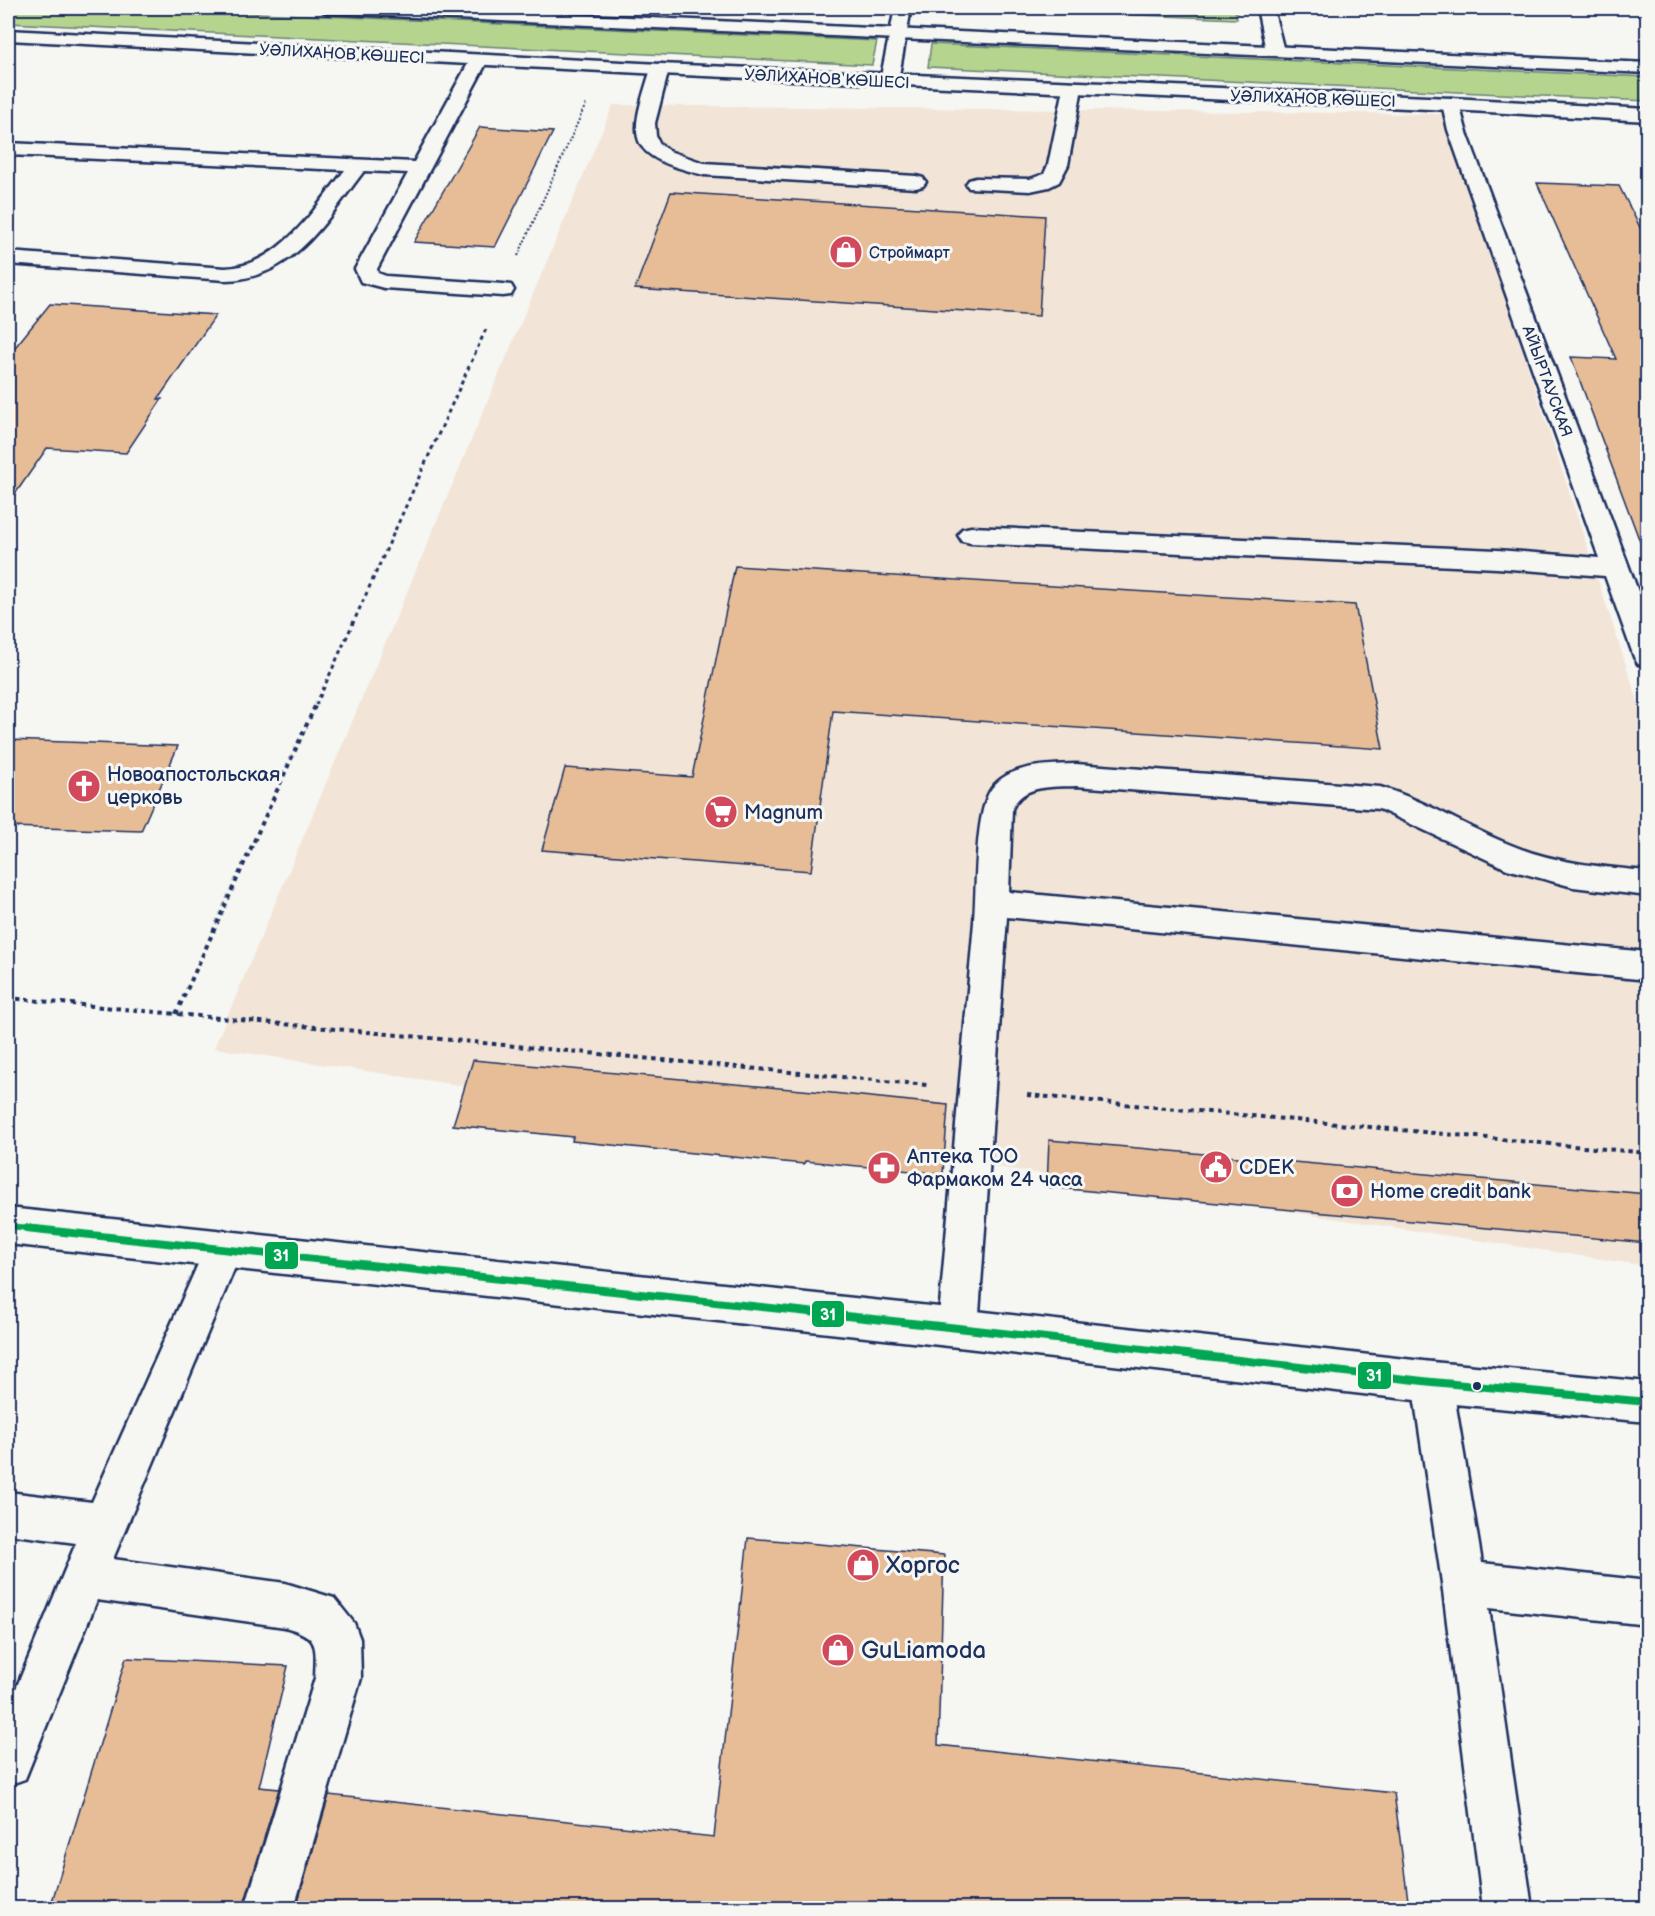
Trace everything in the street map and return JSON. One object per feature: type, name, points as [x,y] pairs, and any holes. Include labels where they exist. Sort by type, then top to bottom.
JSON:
[{"type":"main road","points":[[326,8],[497,11],[898,34],[1647,68]]},
{"type":"main road","points":[[889,81],[903,8]]},
{"type":"main road","points":[[1265,8],[1275,51]]},
{"type":"main road","name":"УӘЛИХАНОВ КӨШЕСІ","points":[[8,35],[889,81],[1451,104],[1647,116]]},
{"type":"main road","points":[[480,60],[367,263],[366,273],[376,280],[394,283],[503,290]]},
{"type":"main road","points":[[660,69],[645,115],[643,128],[645,139],[654,148],[682,164],[704,169],[916,182]]},
{"type":"main road","points":[[976,184],[1030,185],[1052,178],[1058,165],[1073,88]]},
{"type":"main road","name":"АЙЫРТАУСКАЯ","points":[[1451,104],[1457,130],[1647,657]]},
{"type":"main road","points":[[8,149],[419,168]]},
{"type":"main road","points":[[11,262],[225,274],[249,272],[273,261],[289,248],[359,165]]},
{"type":"main road","points":[[971,535],[1485,558],[1616,568]]},
{"type":"main road","points":[[958,1328],[999,799],[1012,786],[1034,777],[1100,777],[1380,798],[1403,804],[1499,854],[1543,870],[1585,878],[1647,884]]},
{"type":"main road","points":[[992,903],[1647,966]]},
{"type":"main road","points":[[8,1226],[958,1328],[1432,1382],[1647,1402]]},
{"type":"main road","points":[[8,1762],[104,1526],[224,1248]]},
{"type":"main road","points":[[1432,1382],[1464,1583],[1508,1908]]},
{"type":"main road","points":[[8,1514],[104,1526]]},
{"type":"main road","points":[[85,1577],[285,1605],[318,1614],[338,1639],[338,1678],[270,1908]]},
{"type":"main road","points":[[1464,1583],[1647,1603]]},
{"type":"path","points":[[176,1014],[590,95]]},
{"type":"path","points":[[8,998],[1647,1153]]},
{"type":"shaded area","points":[[613,105],[1445,114],[1647,729],[1647,1266],[214,1048]]},
{"type":"green space","points":[[8,8],[146,8],[877,41],[872,65],[8,23]]},
{"type":"green space","points":[[967,8],[1235,8],[1237,19]]},
{"type":"green space","points":[[931,44],[1647,77],[1647,101],[928,67]]},
{"type":"building","points":[[480,127],[553,132],[495,247],[414,242]]},
{"type":"building","points":[[1537,183],[1619,186],[1647,241],[1647,546],[1642,547],[1571,357],[1616,359]]},
{"type":"building","name":"Строймарт","points":[[671,192],[1045,216],[1039,316],[635,289]]},
{"type":"building","points":[[50,304],[216,315],[158,399],[162,399],[126,453],[47,448],[8,504],[8,356]]},
{"type":"building","points":[[735,566],[1355,605],[1383,749],[833,711],[811,871],[542,850],[565,768],[692,777]]},
{"type":"building","name":"Новоапостольская церковь","points":[[8,740],[178,746],[141,831],[8,827]]},
{"type":"building","points":[[473,1060],[948,1105],[943,1174],[805,1161],[804,1164],[572,1141],[573,1137],[453,1125]]},
{"type":"building","name":"Home credit bank","points":[[1049,1140],[1647,1194],[1647,1243],[1047,1187]]},
{"type":"building","points":[[748,1538],[944,1555],[938,1745],[1394,1793],[1409,1908],[296,1908],[329,1795],[714,1837]]},
{"type":"building","points":[[126,1658],[288,1666],[259,1787],[279,1789],[243,1908],[50,1908]]},
{"type":"transit line","name":"31","points":[[8,1226],[958,1328],[1432,1382],[1648,1402]]},
{"type":"place","name":"Строймарт","points":[[846,252]]},
{"type":"place","name":"Новоапостольская церковь","points":[[84,786]]},
{"type":"place","name":"Magnum","points":[[721,812]]},
{"type":"place","name":"CDEK","points":[[1216,1167]]},
{"type":"place","name":"Аптека ТОО Фармаком 24 часа","points":[[884,1168]]},
{"type":"place","name":"Home credit bank","points":[[1347,1191]]},
{"type":"place","name":"Хоргос","points":[[863,1565]]},
{"type":"place","name":"GuLiamoda","points":[[838,1650]]}]
